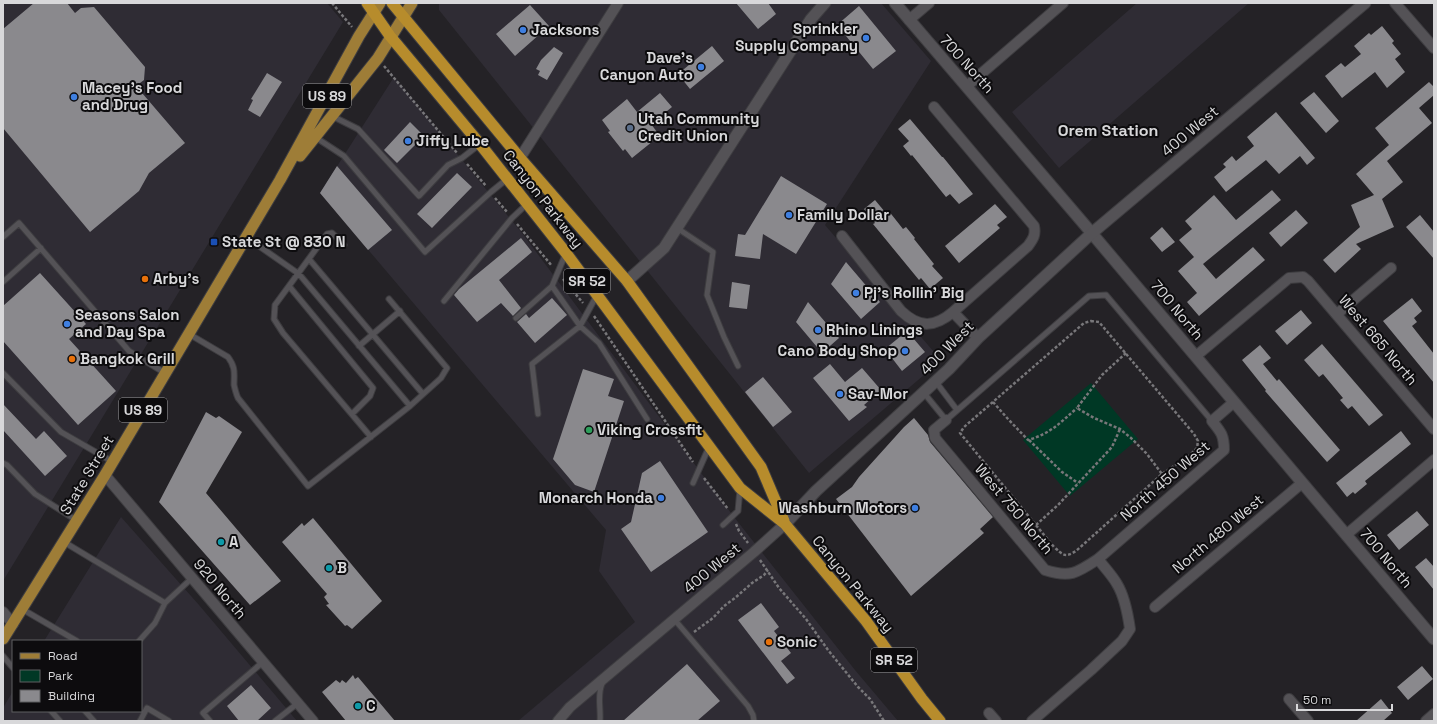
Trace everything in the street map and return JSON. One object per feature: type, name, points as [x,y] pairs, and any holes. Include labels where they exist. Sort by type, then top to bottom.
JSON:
[{"type":"highway","name":"Canyon Parkway","points":[[367,3],[377,8],[390,36],[480,144],[566,252],[740,488],[785,524],[866,621],[922,699],[940,721]]},
{"type":"highway","name":"Canyon Parkway","points":[[392,3],[520,158],[627,281],[761,467],[785,524]]},
{"type":"main road","name":"State Street","points":[[280,180],[378,58],[390,36],[412,3]]},
{"type":"main road","name":"State Street","points":[[3,639],[113,462],[189,334],[280,180],[359,36],[377,8]]},
{"type":"street","points":[[520,158],[618,3]]},
{"type":"street","points":[[627,281],[664,248],[811,19],[825,3]]},
{"type":"street","name":"700 North","points":[[895,3],[1092,233],[1434,640]]},
{"type":"street","points":[[909,20],[929,3]]},
{"type":"street","points":[[967,86],[1063,3]]},
{"type":"street","name":"400 West","points":[[558,721],[570,706],[754,552],[785,524],[816,491],[936,382],[978,338],[1092,233],[1365,3]]},
{"type":"street","points":[[1395,3],[1434,48]]},
{"type":"street","points":[[842,236],[901,311],[909,318],[920,323],[930,324],[943,320],[954,312],[1028,246],[1034,238],[1034,226],[934,107]]},
{"type":"street","points":[[1337,314],[1391,268]]},
{"type":"street","name":"West 665 North","points":[[1196,356],[1289,278],[1303,277],[1337,314],[1434,429]]},
{"type":"street","points":[[954,312],[978,338]]},
{"type":"street","name":"North 450 West","points":[[1098,559],[1224,450],[1224,439],[1221,432],[1212,421],[1234,402]]},
{"type":"street","name":"West 750 North","points":[[946,420],[934,430],[935,438],[1045,570],[1063,574],[1076,573],[1098,559]]},
{"type":"street","points":[[1346,535],[1434,460]]},
{"type":"street","name":"920 North","points":[[104,476],[313,721]]},
{"type":"street","name":"North 480 West","points":[[1155,608],[1302,483]]},
{"type":"street","points":[[1032,721],[1122,641],[1130,629],[1129,619],[1122,594],[1117,584],[1098,559]]},
{"type":"street","points":[[3,612],[12,624]]},
{"type":"street","points":[[1289,699],[1308,721]]},
{"type":"street","points":[[989,713],[996,721]]},
{"type":"street","points":[[1426,721],[1434,714]]},
{"type":"lane","points":[[332,116],[358,129],[419,196],[448,165],[462,158],[480,144]]},
{"type":"lane","points":[[315,137],[344,156],[425,252],[491,192],[508,179]]},
{"type":"lane","points":[[444,301],[512,218],[527,204]]},
{"type":"lane","points":[[3,237],[19,223],[129,351],[165,373]]},
{"type":"lane","points":[[677,228],[713,252],[707,295],[724,337],[738,366]]},
{"type":"lane","points":[[344,245],[332,233],[327,234],[275,305],[274,319],[283,333],[371,437]]},
{"type":"lane","points":[[246,237],[299,274],[410,406]]},
{"type":"lane","points":[[3,282],[41,248]]},
{"type":"lane","points":[[516,318],[552,286],[566,252]]},
{"type":"lane","points":[[309,259],[423,394]]},
{"type":"lane","points":[[290,286],[373,388],[370,396],[352,414]]},
{"type":"lane","points":[[552,286],[580,326],[599,343],[647,419]]},
{"type":"lane","points":[[538,414],[532,364],[580,326],[597,295]]},
{"type":"lane","points":[[924,393],[946,420],[1089,296],[1106,295],[1212,421]]},
{"type":"lane","points":[[189,334],[228,357],[235,372],[234,386],[238,398],[308,486],[410,406],[441,378],[447,368],[389,298]]},
{"type":"lane","points":[[359,346],[400,311]]},
{"type":"lane","points":[[3,372],[61,432],[113,462]]},
{"type":"lane","points":[[936,382],[957,410]]},
{"type":"lane","points":[[693,483],[710,446]]},
{"type":"lane","points":[[3,463],[7,465],[35,494],[76,520]]},
{"type":"lane","points":[[723,526],[738,511],[740,488]]},
{"type":"lane","points":[[64,542],[165,603]]},
{"type":"lane","points":[[140,640],[155,623],[165,603],[192,578]]},
{"type":"lane","points":[[22,609],[75,640]]},
{"type":"lane","points":[[674,618],[748,706],[753,715],[754,721]]},
{"type":"lane","points":[[3,656],[12,667]]},
{"type":"lane","points":[[210,721],[203,713],[263,662]]},
{"type":"lane","points":[[600,721],[601,710],[599,691],[605,677]]},
{"type":"lane","points":[[275,721],[298,703]]},
{"type":"lane","points":[[140,721],[148,708],[169,721]]},
{"type":"lane","points":[[52,712],[60,721]]},
{"type":"lane","points":[[86,712],[94,721]]},
{"type":"path","points":[[332,3],[343,17]]},
{"type":"path","points":[[1091,321],[1099,322],[1194,434],[1198,441],[1197,448],[1188,457],[1162,474],[1076,551],[1069,556],[1062,555],[960,433],[964,427],[994,402],[1084,323],[1091,321]]},
{"type":"path","points":[[1028,440],[1039,437],[1055,428],[1078,408],[1102,375],[1126,353]]},
{"type":"path","points":[[994,402],[1028,440],[1062,472],[1078,483]]},
{"type":"path","points":[[1078,408],[1094,418],[1120,429],[1147,454],[1162,474]]},
{"type":"path","points":[[1036,525],[1058,505],[1112,447],[1120,429]]},
{"type":"path","points":[[694,632],[713,618],[724,606],[764,575],[768,570],[779,588],[806,619],[828,650],[858,687],[870,699],[884,721]]},
{"type":"shaded area","points":[[3,3],[327,3],[343,22],[3,581]]},
{"type":"shaded area","points":[[439,3],[881,3],[931,61],[825,225],[940,359],[924,375],[809,473],[439,10]]},
{"type":"shaded area","points":[[1137,3],[1249,3],[1059,168],[1012,112]]},
{"type":"shaded area","points":[[394,77],[522,233],[734,517],[855,670],[898,721],[518,721],[635,622],[599,571],[606,530],[320,193]]},
{"type":"shaded area","points":[[121,517],[199,605],[297,721],[3,721],[3,708],[12,693],[12,712],[142,712],[142,640],[45,640]]},
{"type":"green space","points":[[1091,383],[1138,439],[1070,496],[1023,440]]},
{"type":"building","name":"Macey's Food and Drug","points":[[34,3],[67,3],[75,13],[81,8],[94,7],[145,67],[144,80],[136,86],[185,143],[149,173],[139,191],[90,232],[3,128],[3,29]]},
{"type":"building","points":[[736,3],[768,3],[776,14],[758,29]]},
{"type":"building","name":"Jacksons","points":[[530,5],[549,26],[515,56],[496,34]]},
{"type":"building","name":"Sprinkler Supply Company","points":[[859,6],[896,51],[873,69],[837,25]]},
{"type":"building","points":[[1382,26],[1394,41],[1392,43],[1401,54],[1395,59],[1405,72],[1387,88],[1375,72],[1342,98],[1325,76],[1341,63],[1345,67],[1361,54],[1354,46],[1369,33],[1371,35]]},
{"type":"building","name":"Dave's Canyon Auto","points":[[712,46],[724,61],[690,89],[678,74]]},
{"type":"building","points":[[554,47],[563,53],[547,80],[538,75],[540,71],[536,69],[541,60]]},
{"type":"building","points":[[267,73],[282,82],[260,117],[248,110],[253,100],[251,99]]},
{"type":"building","points":[[1429,82],[1434,87],[1434,95],[1419,108],[1432,123],[1387,161],[1403,182],[1382,199],[1394,227],[1356,244],[1361,249],[1335,273],[1323,260],[1360,227],[1351,205],[1374,195],[1356,174],[1389,145],[1375,128]]},
{"type":"building","points":[[1314,92],[1339,121],[1326,133],[1300,103]]},
{"type":"building","name":"Utah Community Credit Union","points":[[660,93],[672,107],[651,124],[657,132],[654,134],[658,137],[632,158],[625,149],[623,151],[608,132],[610,131],[602,120],[627,99],[637,112]]},
{"type":"building","points":[[1276,112],[1315,158],[1307,165],[1300,156],[1279,174],[1266,160],[1226,192],[1214,177],[1226,167],[1223,164],[1232,156],[1236,161],[1254,146],[1247,137]]},
{"type":"building","points":[[910,119],[973,194],[959,204],[950,194],[946,197],[903,146],[909,141],[898,129]]},
{"type":"building","name":"Jiffy Lube","points":[[410,122],[426,138],[418,146],[416,144],[397,163],[384,150]]},
{"type":"building","points":[[337,166],[392,230],[368,250],[320,193]]},
{"type":"building","points":[[457,173],[472,187],[432,228],[417,214]]},
{"type":"building","name":"Family Dollar","points":[[781,176],[827,204],[796,254],[763,234],[760,259],[735,256],[738,234],[745,235]]},
{"type":"building","points":[[1272,190],[1281,200],[1203,264],[1216,279],[1253,247],[1265,260],[1199,316],[1187,302],[1197,293],[1178,271],[1194,257],[1179,240],[1192,229],[1185,221],[1214,195],[1236,220]]},
{"type":"building","points":[[875,200],[885,212],[888,210],[903,229],[906,227],[934,264],[932,266],[943,278],[930,289],[921,278],[919,280],[873,224],[875,223],[864,209]]},
{"type":"building","points":[[995,204],[1007,217],[997,225],[1000,228],[959,263],[945,246]]},
{"type":"building","points":[[1296,210],[1308,223],[1281,247],[1269,233]]},
{"type":"building","points":[[1420,215],[1434,232],[1434,259],[1406,227]]},
{"type":"building","points":[[1162,227],[1175,242],[1162,252],[1150,238]]},
{"type":"building","points":[[521,238],[532,252],[499,280],[521,308],[513,316],[501,303],[477,322],[454,295],[459,289]]},
{"type":"building","name":"Pj's Rollin' Big","points":[[846,262],[880,302],[861,319],[831,284]]},
{"type":"building","points":[[40,273],[86,324],[69,339],[116,391],[78,425],[3,341],[3,306]]},
{"type":"building","points":[[732,282],[750,285],[747,309],[729,307]]},
{"type":"building","points":[[552,298],[567,315],[535,343],[517,322],[526,314],[529,318]]},
{"type":"building","points":[[1412,298],[1422,311],[1414,318],[1417,322],[1412,326],[1434,354],[1434,383],[1383,321]]},
{"type":"building","name":"Rhino Linings","points":[[808,302],[839,338],[822,353],[796,322]]},
{"type":"building","points":[[1301,310],[1312,323],[1287,345],[1275,331]]},
{"type":"building","name":"Cano Body Shop","points":[[907,331],[925,352],[902,371],[885,349]]},
{"type":"building","points":[[1322,344],[1383,415],[1369,426],[1352,406],[1348,409],[1340,400],[1343,398],[1323,374],[1319,377],[1304,360]]},
{"type":"building","points":[[1260,345],[1271,358],[1263,364],[1277,381],[1279,379],[1340,450],[1327,462],[1265,391],[1266,390],[1242,360]]},
{"type":"building","name":"Sav-Mor","points":[[830,364],[845,382],[862,368],[881,390],[864,405],[867,407],[849,421],[813,378]]},
{"type":"building","name":"Viking Crossfit","points":[[583,369],[614,379],[608,396],[624,401],[594,492],[575,485],[553,459]]},
{"type":"building","points":[[763,377],[792,412],[773,427],[745,392]]},
{"type":"building","points":[[3,404],[36,439],[44,431],[67,456],[45,476],[3,430]]},
{"type":"building","name":"A","points":[[206,412],[216,418],[219,416],[242,432],[206,493],[281,581],[250,605],[159,502]]},
{"type":"building","name":"Washburn Motors","points":[[914,418],[928,435],[930,442],[993,517],[980,529],[984,533],[911,596],[836,499],[852,487],[859,477]]},
{"type":"building","points":[[1401,431],[1411,444],[1365,481],[1367,484],[1355,494],[1353,492],[1347,497],[1336,483]]},
{"type":"building","name":"Monarch Honda","points":[[660,461],[708,532],[651,572],[621,529],[631,522],[642,473]]},
{"type":"building","points":[[1417,511],[1429,525],[1399,550],[1387,535]]},
{"type":"building","name":"B","points":[[313,518],[382,601],[352,629],[347,625],[345,626],[326,605],[329,604],[324,597],[327,594],[282,542],[302,523],[304,526]]},
{"type":"building","points":[[1426,558],[1434,567],[1434,590],[1415,567]]},
{"type":"building","name":"Sonic","points":[[761,603],[779,627],[774,631],[791,653],[781,661],[795,678],[787,684],[738,620]]},
{"type":"building","points":[[687,664],[720,701],[697,721],[623,721]]},
{"type":"building","points":[[1422,666],[1433,679],[1408,700],[1397,687]]},
{"type":"building","name":"C","points":[[353,675],[355,679],[358,677],[395,721],[346,721],[322,692],[336,680],[340,683],[342,680],[346,683]]},
{"type":"building","points":[[251,685],[271,708],[257,721],[239,721],[227,706]]},
{"type":"building","points":[[1381,699],[1392,713],[1383,721],[1356,721]]},
{"type":"place","name":"Jacksons","points":[[523,30]]},
{"type":"place","name":"Sprinkler Supply Company","points":[[866,38]]},
{"type":"place","name":"Dave's Canyon Auto","points":[[701,67]]},
{"type":"place","name":"Macey's Food and Drug","points":[[74,97]]},
{"type":"place","name":"Utah Community Credit Union","points":[[630,128]]},
{"type":"place","name":"Jiffy Lube","points":[[408,141]]},
{"type":"place","name":"Family Dollar","points":[[789,215]]},
{"type":"place","name":"State St @ 830 N","points":[[214,242]]},
{"type":"place","name":"Arby's","points":[[145,279]]},
{"type":"place","name":"Pj's Rollin' Big","points":[[856,293]]},
{"type":"place","name":"Seasons Salon and Day Spa","points":[[67,324]]},
{"type":"place","name":"Rhino Linings","points":[[818,330]]},
{"type":"place","name":"Cano Body Shop","points":[[905,351]]},
{"type":"place","name":"Bangkok Grill","points":[[72,359]]},
{"type":"place","name":"Sav-Mor","points":[[840,394]]},
{"type":"place","name":"Viking Crossfit","points":[[589,430]]},
{"type":"place","name":"Monarch Honda","points":[[661,498]]},
{"type":"place","name":"Washburn Motors","points":[[915,508]]},
{"type":"place","name":"A","points":[[221,542]]},
{"type":"place","name":"B","points":[[329,568]]},
{"type":"place","name":"Sonic","points":[[769,642]]},
{"type":"place","name":"C","points":[[358,706]]},
{"type":"district","name":"Orem Station","points":[[1108,130]]}]
